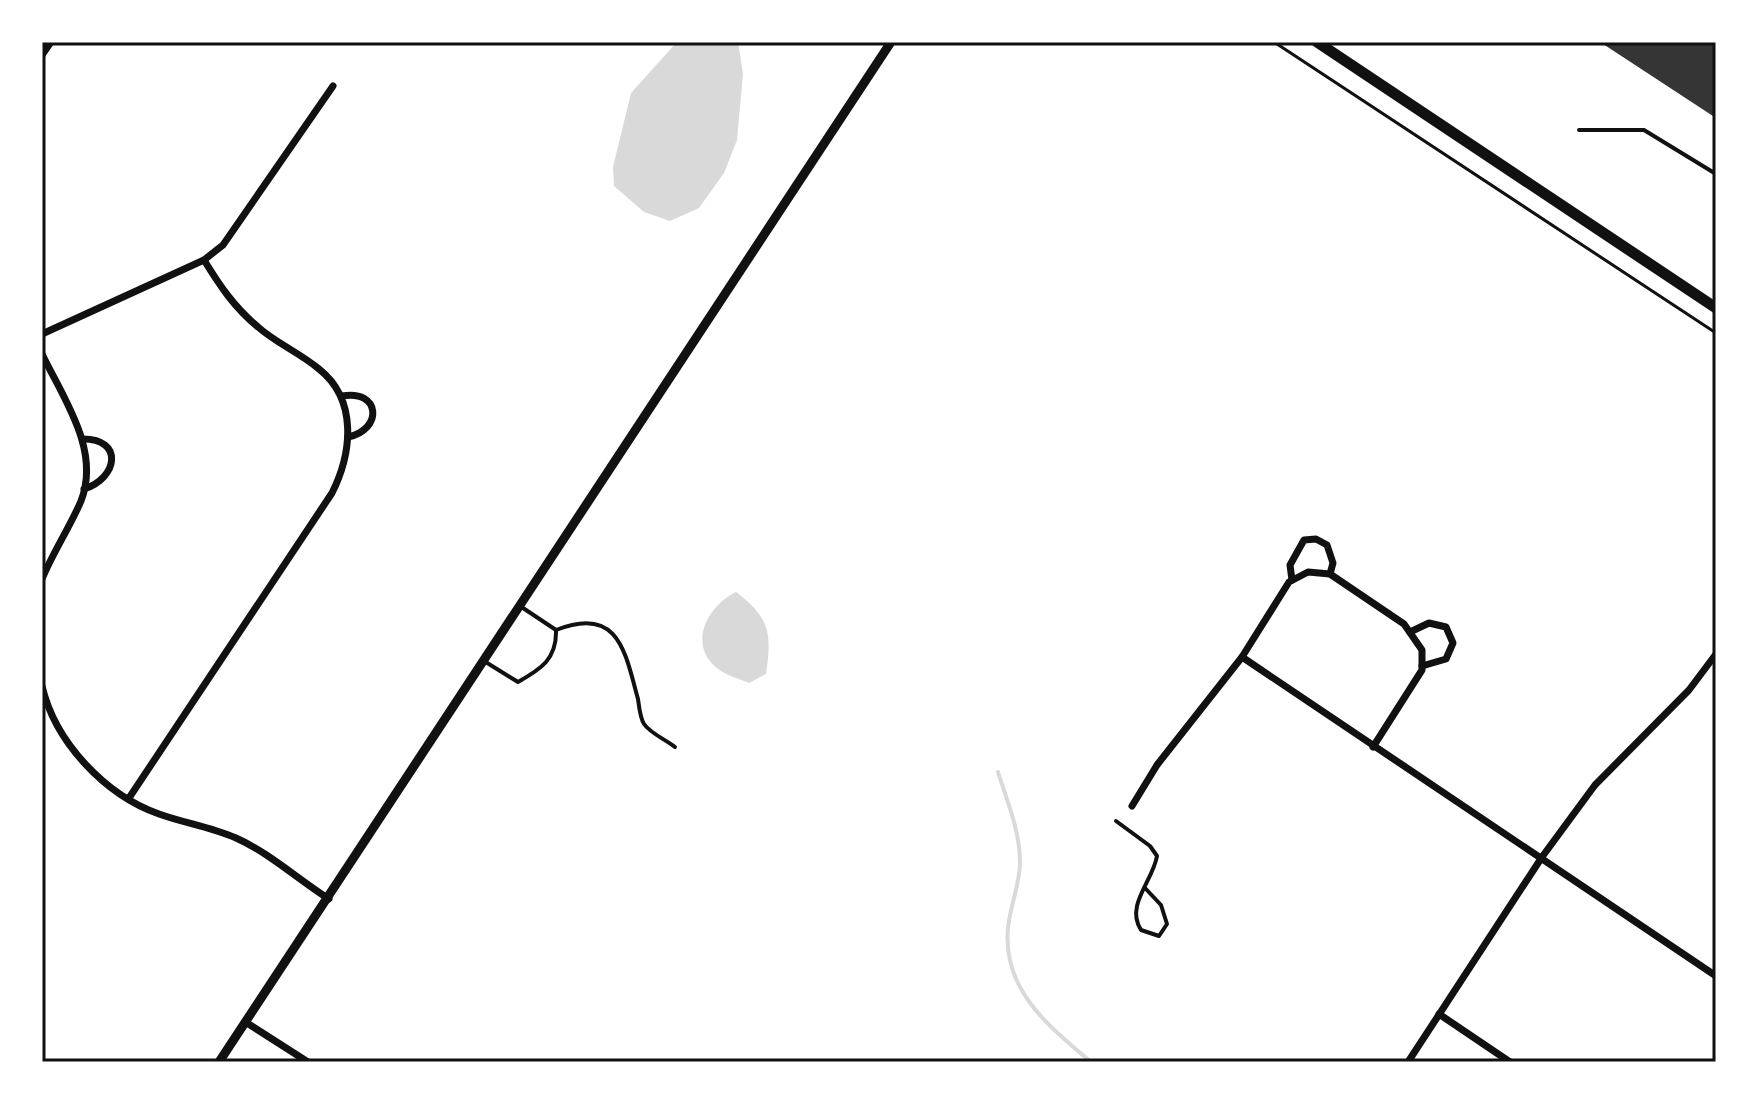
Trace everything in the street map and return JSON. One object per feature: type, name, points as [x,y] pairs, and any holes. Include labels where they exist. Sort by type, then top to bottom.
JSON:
[{"type":"main road","points":[[1317,42],[1716,308]]},
{"type":"street","points":[[42,55],[51,42]]},
{"type":"street","points":[[219,1062],[891,42]]},
{"type":"street","points":[[42,334],[204,260],[223,245],[333,86]]},
{"type":"street","points":[[129,798],[332,493],[343,471],[348,437],[342,396],[321,370],[260,329],[230,302],[204,260]]},
{"type":"street","points":[[42,354],[83,439],[84,489],[42,579]]},
{"type":"street","points":[[342,396],[357,395],[368,400],[373,407],[373,419],[367,429],[348,437]]},
{"type":"street","points":[[83,439],[93,439],[106,446],[112,457],[112,470],[104,480],[84,489]]},
{"type":"street","points":[[1292,580],[1290,565],[1304,540],[1316,539],[1327,545],[1333,563],[1330,574]]},
{"type":"street","points":[[1132,806],[1157,765],[1242,657],[1292,580],[1308,572],[1330,574],[1410,632],[1422,650],[1422,666],[1373,747]]},
{"type":"street","points":[[1410,632],[1429,623],[1446,627],[1453,643],[1446,659],[1422,666]]},
{"type":"street","points":[[1408,1062],[1542,857],[1595,785],[1689,690],[1716,654]]},
{"type":"street","points":[[1242,657],[1716,976]]},
{"type":"street","points":[[42,686],[49,709],[78,756],[101,780],[155,813],[237,838],[329,899]]},
{"type":"street","points":[[1439,1014],[1510,1062]]},
{"type":"street","points":[[247,1023],[308,1062]]},
{"type":"lane","points":[[1579,130],[1644,130],[1716,174]]},
{"type":"lane","points":[[520,606],[556,630]]},
{"type":"lane","points":[[556,630],[571,624],[591,623],[616,633],[624,647],[644,724],[675,747]]},
{"type":"lane","points":[[484,661],[518,682],[543,667],[550,658],[556,643],[556,630]]},
{"type":"lane","points":[[1116,821],[1150,846],[1157,856],[1145,888],[1139,894],[1136,922],[1149,935],[1159,936],[1167,924],[1166,915],[1145,888]]},
{"type":"path","points":[[1274,42],[1716,333]]},
{"type":"shaded area","points":[[677,42],[738,42],[743,74],[737,140],[724,173],[699,208],[670,221],[644,212],[614,186],[613,167],[631,93]]},
{"type":"shaded area","points":[[736,592],[756,610],[768,637],[766,674],[749,683],[724,673],[710,661],[702,639],[704,628],[716,607]]},
{"type":"building","points":[[1600,42],[1716,42],[1716,118]]},
{"type":"waterway","points":[[998,772],[1018,839],[1020,862],[1008,928],[1012,970],[1020,988],[1044,1020],[1091,1062]]}]
